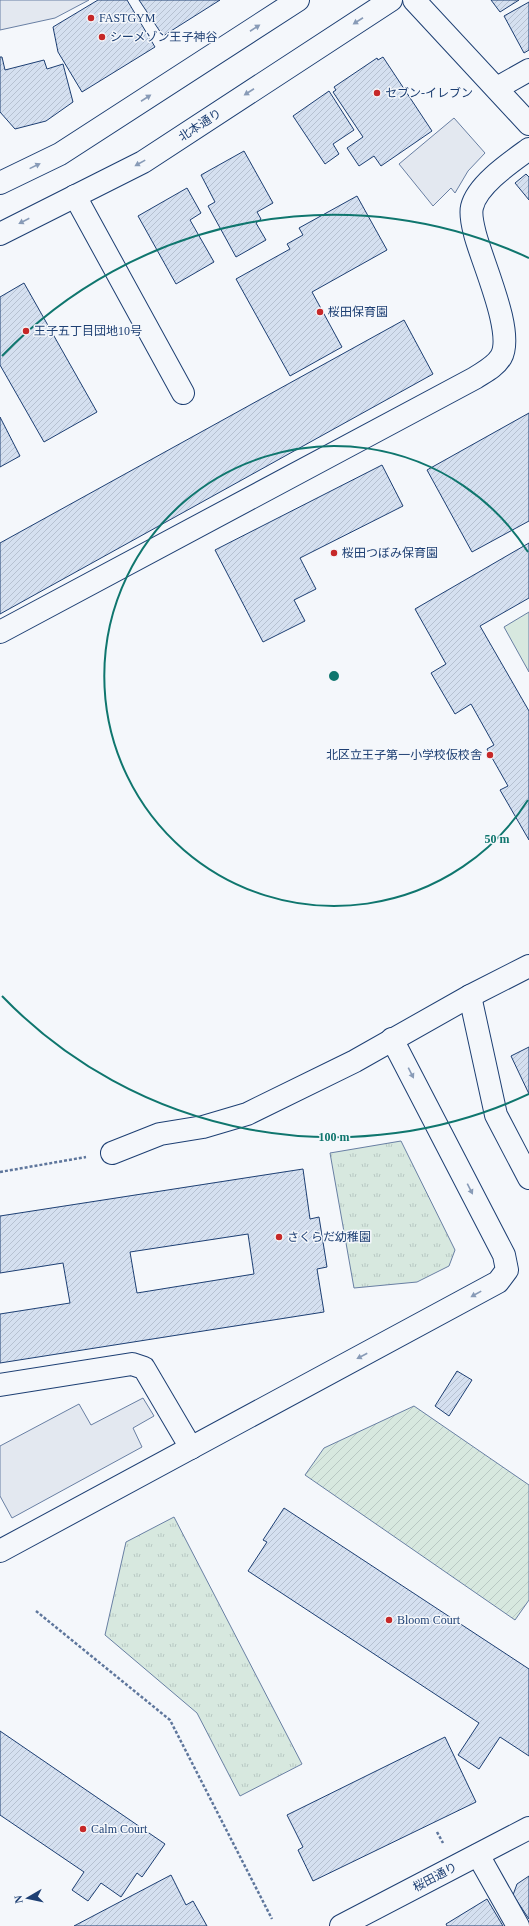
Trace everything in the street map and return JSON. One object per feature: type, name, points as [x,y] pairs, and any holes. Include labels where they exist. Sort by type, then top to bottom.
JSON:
[{"type":"main road","points":[[2,177],[60,154],[298,0]]},
{"type":"main road","name":"北本通り","points":[[0,234],[143,162],[391,0]]},
{"type":"main road","points":[[414,0],[529,124]]},
{"type":"main road","points":[[497,88],[529,70]]},
{"type":"main road","points":[[0,632],[468,382],[493,366],[501,357],[504,347],[504,324],[477,242],[473,224],[472,207],[479,194],[496,174],[529,149]]},
{"type":"main road","points":[[75,196],[183,393]]},
{"type":"main road","points":[[112,1153],[160,1134],[203,1127],[247,1114],[355,1061],[470,996],[529,966]]},
{"type":"main road","points":[[470,996],[496,1115],[529,1178]]},
{"type":"main road","points":[[0,1551],[498,1282],[507,1270],[504,1255],[392,1039]]},
{"type":"main road","points":[[0,1385],[132,1364],[144,1368],[191,1448]]},
{"type":"main road","name":"桜田通り","points":[[341,1926],[529,1828]]},
{"type":"main road","points":[[478,1855],[518,1926]]},
{"type":"path","points":[[36,1611],[170,1720],[272,1919]]},
{"type":"path","points":[[437,1832],[444,1846]]},
{"type":"green space","points":[[529,612],[529,672],[504,627]]},
{"type":"green space","points":[[401,1141],[455,1250],[449,1266],[417,1282],[354,1288],[330,1153]]},
{"type":"green space","points":[[414,1406],[529,1485],[529,1600],[515,1620],[305,1475],[324,1448]]},
{"type":"green space","points":[[174,1517],[302,1764],[240,1796],[197,1713],[105,1635],[126,1542]]},
{"type":"shaded area","points":[[0,0],[89,0],[55,18],[0,30]]},
{"type":"shaded area","points":[[454,118],[485,153],[468,171],[455,193],[451,188],[433,206],[399,164]]},
{"type":"shaded area","points":[[143,1398],[154,1416],[133,1428],[142,1447],[12,1518],[0,1496],[0,1446],[79,1404],[91,1425]]},
{"type":"building","name":"シーメゾン王子神谷","points":[[98,0],[127,0],[155,47],[82,92],[58,52],[53,27]]},
{"type":"building","points":[[139,0],[220,0],[163,36]]},
{"type":"building","points":[[491,0],[519,0],[500,12]]},
{"type":"building","points":[[529,2],[529,50],[524,53],[504,16]]},
{"type":"building","points":[[0,57],[2,57],[5,70],[44,60],[47,69],[63,64],[73,102],[46,121],[15,129],[0,112]]},
{"type":"building","points":[[383,57],[432,131],[381,166],[374,156],[359,166],[347,148],[363,137],[333,92],[336,90],[334,87],[377,58],[378,60]]},
{"type":"building","points":[[329,91],[354,130],[333,144],[339,154],[325,164],[293,116]]},
{"type":"building","points":[[244,151],[273,203],[257,212],[261,219],[256,223],[266,240],[236,257],[208,206],[215,202],[201,175]]},
{"type":"building","points":[[526,174],[529,177],[529,200],[515,183]]},
{"type":"building","points":[[187,188],[201,213],[190,220],[214,262],[176,284],[138,216]]},
{"type":"building","points":[[357,196],[387,250],[312,292],[342,347],[290,376],[236,279],[290,249],[287,244],[303,235],[299,228]]},
{"type":"building","name":"王子五丁目団地10号","points":[[24,283],[97,412],[44,442],[0,365],[0,297]]},
{"type":"building","points":[[404,320],[433,374],[0,614],[0,543]]},
{"type":"building","points":[[529,413],[529,521],[472,552],[427,470]]},
{"type":"building","points":[[0,417],[20,456],[0,467]]},
{"type":"building","points":[[382,465],[403,506],[300,558],[316,589],[294,600],[305,621],[263,642],[215,550]]},
{"type":"building","points":[[529,543],[529,598],[480,626],[529,711],[529,840],[500,790],[508,786],[487,749],[494,745],[471,704],[455,714],[431,673],[446,664],[415,609]]},
{"type":"building","points":[[529,1047],[529,1094],[511,1056]]},
{"type":"building","points":[[303,1169],[310,1219],[319,1217],[327,1267],[317,1269],[324,1312],[0,1363],[0,1314],[70,1303],[63,1263],[0,1273],[0,1216]],"holes":[[[248,1234],[254,1274],[137,1293],[130,1252]]]},
{"type":"building","points":[[457,1371],[472,1380],[449,1416],[435,1406]]},
{"type":"building","name":"Bloom Court","points":[[284,1508],[529,1669],[529,1756],[500,1737],[479,1769],[458,1755],[479,1723],[248,1571],[267,1542],[263,1540]]},
{"type":"building","name":"Calm Court","points":[[0,1731],[165,1844],[142,1877],[137,1873],[121,1897],[101,1883],[88,1901],[72,1890],[84,1872],[0,1815]]},
{"type":"building","points":[[445,1737],[476,1802],[313,1881],[298,1850],[303,1847],[287,1815]]},
{"type":"building","points":[[171,1875],[186,1905],[193,1901],[207,1926],[74,1926]]},
{"type":"building","points":[[529,1876],[529,1919],[513,1895],[517,1884]]},
{"type":"building","points":[[487,1899],[503,1926],[447,1926],[446,1924]]},
{"type":"place","name":"FASTGYM","points":[[91,18]]},
{"type":"place","name":"シーメゾン王子神谷","points":[[102,37]]},
{"type":"place","name":"セブン-イレブン","points":[[377,93]]},
{"type":"place","name":"桜田保育園","points":[[320,312]]},
{"type":"place","name":"王子五丁目団地10号","points":[[26,331]]},
{"type":"place","name":"桜田つぼみ保育園","points":[[334,553]]},
{"type":"place","name":"北区立王子第一小学校仮校舎","points":[[490,755]]},
{"type":"place","name":"さくらだ幼稚園","points":[[279,1237]]},
{"type":"place","name":"Bloom Court","points":[[389,1620]]},
{"type":"place","name":"Calm Court","points":[[83,1829]]}]
